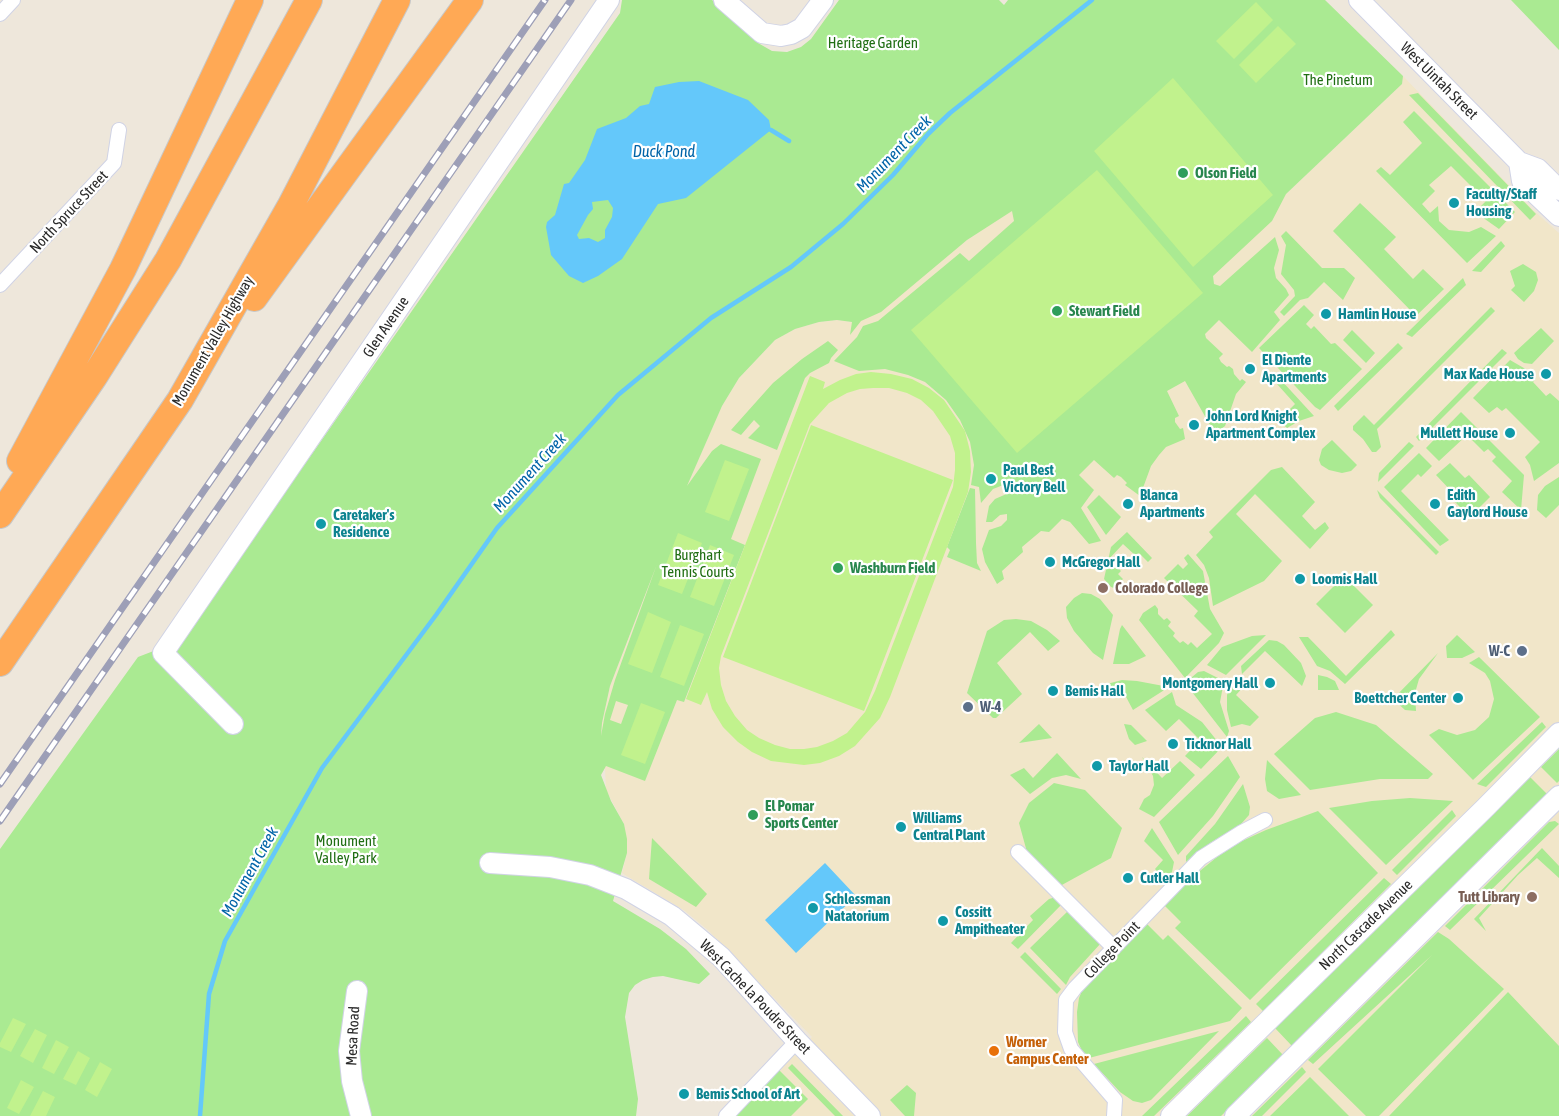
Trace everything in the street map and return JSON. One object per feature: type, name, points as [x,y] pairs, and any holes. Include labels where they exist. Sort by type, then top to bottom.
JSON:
[{"type":"highway","points":[[0,498],[123,269],[250,0]]},
{"type":"highway","points":[[0,515],[94,377],[168,260],[309,0]]},
{"type":"highway","name":"Monument Valley Highway","points":[[0,663],[180,400],[291,205],[397,0]]},
{"type":"highway","points":[[180,400],[470,0]]},
{"type":"street","points":[[0,14],[13,0]]},
{"type":"street","name":"Glen Avenue","points":[[233,724],[163,654],[609,0]]},
{"type":"street","points":[[724,0],[762,33],[781,36],[802,28],[823,0]]},
{"type":"street","name":"West Uintah Street","points":[[1359,0],[1519,162],[1538,169],[1559,190]]},
{"type":"street","name":"North Spruce Street","points":[[0,285],[114,164],[119,130]]},
{"type":"street","name":"West Uintah Street","points":[[1519,162],[1522,180],[1559,216]]},
{"type":"street","name":"North Cascade Avenue","points":[[1170,1116],[1559,733]]},
{"type":"street","points":[[1235,1116],[1559,796]]},
{"type":"street","name":"College Point","points":[[1114,1116],[1115,1100],[1071,1049],[1065,1032],[1066,1000],[1201,858],[1265,820]]},
{"type":"street","points":[[1018,852],[1114,948]]},
{"type":"street","name":"West Cache la Poudre Street","points":[[490,863],[571,870],[606,880],[650,902],[692,932],[721,957],[797,1041],[870,1116]]},
{"type":"street","name":"Mesa Road","points":[[357,991],[349,1052],[352,1081],[361,1116]]},
{"type":"street","points":[[726,1116],[797,1041]]},
{"type":"shaded area","name":"Colorado College","points":[[1403,76],[1533,210],[1559,233],[1559,1116],[733,1116],[812,1037],[708,930],[685,911],[622,873],[627,853],[624,824],[606,790],[605,768],[601,775],[600,748],[602,723],[610,686],[685,490],[722,406],[739,378],[775,340],[795,329],[819,322],[837,320],[852,322],[1034,195],[1286,194],[1402,84]]},
{"type":"green space","name":"Monument Valley Park","points":[[622,0],[712,0],[758,43],[772,51],[787,52],[801,47],[811,39],[839,0],[999,0],[1004,5],[1008,0],[1325,0],[1403,76],[1402,84],[1286,194],[1272,221],[1213,276],[1214,284],[1220,286],[1275,237],[1279,250],[1274,268],[1276,278],[1289,295],[1274,312],[1280,320],[1252,352],[1219,320],[1205,334],[1206,338],[1223,354],[1219,358],[1221,362],[1233,369],[1240,381],[1242,379],[1246,382],[1236,394],[1225,426],[1215,434],[1185,381],[1167,391],[1179,416],[1175,418],[1175,422],[1180,429],[1183,428],[1185,439],[1166,447],[1159,455],[1151,466],[1140,496],[1125,485],[1127,483],[1121,477],[1117,475],[1114,478],[1094,460],[1079,475],[1094,490],[1081,508],[1101,541],[1089,544],[1070,522],[1062,519],[1049,532],[1041,531],[1022,547],[1023,552],[1002,571],[1004,579],[997,584],[985,562],[982,549],[989,530],[1001,526],[1007,520],[1007,514],[1000,515],[992,522],[986,522],[989,506],[995,499],[1011,492],[1006,484],[993,489],[981,503],[979,487],[971,485],[974,465],[970,442],[960,420],[946,400],[925,382],[908,375],[885,369],[859,371],[834,361],[857,337],[863,326],[878,321],[960,253],[969,261],[1014,221],[1012,211],[967,240],[881,312],[861,321],[850,335],[852,322],[837,320],[819,322],[795,329],[775,340],[739,378],[722,406],[687,486],[712,451],[721,444],[761,459],[731,539],[745,545],[684,702],[677,700],[645,781],[606,766],[601,775],[611,801],[624,824],[627,839],[627,853],[613,901],[660,929],[686,949],[710,974],[699,984],[663,976],[653,977],[635,985],[629,993],[625,1017],[638,1099],[636,1116],[0,1116],[0,849],[138,657],[182,640],[620,13]],"holes":[[[657,564],[615,680],[601,736],[610,686]],[[616,701],[628,705],[621,724],[610,720]]]},
{"type":"green space","points":[[1511,0],[1559,0],[1559,50]]},
{"type":"green space","points":[[1256,2],[1273,20],[1234,59],[1216,41]]},
{"type":"green space","points":[[1278,26],[1296,44],[1256,83],[1239,65]]},
{"type":"green space","name":"Olson Field","points":[[1173,78],[1273,195],[1193,267],[1094,151]]},
{"type":"green space","points":[[1418,93],[1536,214],[1530,220],[1409,95]]},
{"type":"green space","points":[[1414,111],[1515,212],[1499,229],[1482,217],[1484,214],[1479,208],[1486,201],[1451,166],[1429,185],[1435,191],[1422,204],[1430,213],[1438,206],[1439,221],[1449,230],[1469,232],[1481,227],[1496,236],[1467,263],[1376,171],[1381,167],[1390,175],[1422,143],[1403,122]]},
{"type":"green space","name":"Stewart Field","points":[[1097,170],[1203,293],[1017,453],[911,330]]},
{"type":"green space","points":[[1360,203],[1396,237],[1384,249],[1413,279],[1423,269],[1444,289],[1416,316],[1333,231]]},
{"type":"green space","points":[[1286,231],[1322,268],[1344,268],[1355,278],[1343,300],[1324,282],[1308,298],[1300,300],[1284,316],[1280,312],[1295,296],[1294,290],[1281,274],[1286,245],[1281,236]]},
{"type":"green space","points":[[1501,241],[1505,246],[1481,272],[1472,271]]},
{"type":"green space","points":[[1523,264],[1536,272],[1538,280],[1534,291],[1524,302],[1511,290],[1515,286],[1510,271]]},
{"type":"green space","points":[[1463,278],[1466,285],[1412,337],[1406,334]]},
{"type":"green space","points":[[1304,305],[1314,315],[1306,324],[1311,329],[1314,326],[1331,344],[1335,343],[1362,369],[1320,410],[1259,348]]},
{"type":"green space","points":[[1491,307],[1495,311],[1377,429],[1381,447],[1376,452],[1372,452],[1353,430],[1353,426],[1364,415],[1374,425]]},
{"type":"green space","points":[[1541,328],[1554,341],[1532,364],[1524,363],[1514,353]]},
{"type":"green space","points":[[1352,330],[1375,353],[1366,363],[1343,340]]},
{"type":"green space","points":[[828,341],[838,350],[829,363],[805,378],[777,450],[748,438],[760,426],[754,420],[741,435],[731,430],[773,383]]},
{"type":"green space","points":[[1398,343],[1403,348],[1338,411],[1334,406]]},
{"type":"green space","points":[[1502,349],[1507,353],[1419,441],[1416,437]]},
{"type":"green space","points":[[1510,360],[1536,378],[1533,382],[1546,396],[1550,393],[1559,401],[1559,463],[1534,481],[1530,465],[1525,457],[1540,442],[1506,408],[1502,411],[1497,407],[1489,413],[1473,398]]},
{"type":"green space","points":[[871,372],[912,379],[929,388],[944,400],[965,431],[970,451],[971,472],[968,492],[880,718],[855,746],[839,756],[820,763],[804,765],[771,761],[752,752],[723,727],[712,709],[707,692],[701,705],[686,699],[810,376],[825,382],[823,389],[856,374]],"holes":[[[889,388],[921,400],[933,411],[950,436],[955,453],[953,487],[865,712],[847,733],[817,747],[790,749],[775,745],[747,730],[735,716],[726,701],[721,685],[719,668],[721,656],[810,424],[829,403],[847,393],[860,389]]]},
{"type":"green space","points":[[1281,380],[1314,416],[1287,428],[1271,414],[1275,410],[1282,417],[1295,404],[1277,384]]},
{"type":"green space","points":[[1461,412],[1524,475],[1521,510],[1502,492],[1512,481],[1492,461],[1496,457],[1488,449],[1484,452],[1467,435],[1439,461],[1426,448]]},
{"type":"green space","name":"Washburn Field","points":[[811,425],[953,480],[864,711],[723,657]]},
{"type":"green space","points":[[1332,440],[1357,465],[1351,471],[1342,473],[1329,470],[1321,465],[1319,460],[1322,449]]},
{"type":"green space","points":[[1409,442],[1414,446],[1378,482],[1379,473]]},
{"type":"green space","points":[[1419,453],[1432,466],[1421,477],[1418,474],[1401,491],[1449,540],[1440,546],[1384,487]]},
{"type":"green space","points":[[725,460],[749,469],[729,521],[705,512]]},
{"type":"green space","points":[[1450,463],[1465,478],[1469,475],[1490,497],[1470,517],[1451,498],[1454,494],[1436,475]]},
{"type":"green space","points":[[1282,467],[1315,502],[1302,516],[1315,530],[1325,522],[1329,528],[1310,549],[1255,494],[1236,514],[1282,561],[1264,581],[1213,606],[1209,578],[1204,565],[1196,555],[1213,537],[1209,532],[1271,470]]},
{"type":"green space","points":[[1559,477],[1559,505],[1546,518],[1537,510],[1538,495],[1545,486]]},
{"type":"green space","points":[[970,488],[975,489],[977,563],[981,571],[947,557],[950,550],[947,547]]},
{"type":"green space","points":[[1377,490],[1439,552],[1436,555],[1380,498]]},
{"type":"green space","points":[[1099,495],[1121,517],[1106,535],[1087,507]]},
{"type":"green space","points":[[1127,532],[1152,558],[1148,562],[1139,553],[1136,556],[1123,544],[1109,559],[1121,571],[1118,574],[1123,579],[1120,582],[1128,589],[1117,589],[1111,587],[1104,579],[1111,547]]},
{"type":"green space","points":[[678,533],[702,543],[682,594],[658,585]]},
{"type":"green space","points":[[710,545],[734,555],[714,606],[690,597]]},
{"type":"green space","points":[[1188,554],[1203,571],[1210,609],[1224,633],[1219,643],[1185,678],[1139,620],[1143,613],[1155,605],[1158,614],[1164,620],[1167,618],[1171,622],[1168,626],[1180,643],[1183,641],[1188,645],[1191,642],[1197,648],[1212,634],[1194,616],[1198,611],[1164,578],[1178,564],[1183,569],[1188,564],[1184,558]]},
{"type":"green space","points":[[1344,576],[1373,605],[1345,633],[1316,604]]},
{"type":"green space","points":[[1082,593],[1091,594],[1100,599],[1113,615],[1103,660],[1093,653],[1074,631],[1067,618],[1066,607]]},
{"type":"green space","points":[[648,612],[671,622],[652,673],[628,664]]},
{"type":"green space","points":[[1004,620],[1031,621],[1060,641],[1048,651],[1030,632],[997,663],[1022,694],[996,718],[993,718],[967,693],[987,631]]},
{"type":"green space","points":[[680,625],[704,634],[684,686],[660,677]]},
{"type":"green space","points":[[1122,625],[1146,656],[1129,664],[1113,664],[1120,629]]},
{"type":"green space","points":[[1391,630],[1395,635],[1345,684],[1330,671],[1317,666],[1299,637],[1308,637],[1346,676]]},
{"type":"green space","points":[[1266,635],[1226,675],[1207,665],[1222,647],[1252,636]]},
{"type":"green space","points":[[1457,635],[1475,652],[1462,658],[1447,658],[1446,646]]},
{"type":"green space","points":[[1269,640],[1284,645],[1301,663],[1306,676],[1302,686],[1265,651],[1242,674],[1241,666]]},
{"type":"green space","points":[[1438,653],[1419,679],[1415,693],[1416,711],[1405,710],[1393,699]]},
{"type":"green space","points":[[1479,657],[1540,717],[1473,780],[1429,735],[1439,729],[1457,735],[1475,730],[1489,717],[1494,699],[1490,681],[1485,673],[1469,663]]},
{"type":"green space","points":[[1204,671],[1224,681],[1220,702],[1229,731],[1227,737],[1185,683],[1198,672]]},
{"type":"green space","points":[[1318,675],[1335,681],[1339,690],[1318,690]]},
{"type":"green space","points":[[1122,680],[1169,687],[1133,710],[1125,695],[1107,684]]},
{"type":"green space","points":[[1231,683],[1245,685],[1236,695],[1259,717],[1250,726],[1242,724],[1231,727],[1227,710],[1227,695]]},
{"type":"green space","points":[[1172,692],[1176,705],[1202,722],[1222,747],[1201,769],[1185,756],[1200,740],[1179,719],[1166,731],[1145,710]]},
{"type":"green space","points":[[641,703],[665,712],[645,764],[621,755]]},
{"type":"green space","points":[[1336,712],[1376,725],[1433,774],[1428,779],[1380,779],[1310,790],[1274,754],[1315,718]]},
{"type":"green space","points":[[1542,722],[1546,727],[1486,787],[1477,784]]},
{"type":"green space","points":[[1039,724],[1052,738],[1019,743]]},
{"type":"green space","points":[[1124,724],[1131,725],[1147,741],[1135,745],[1129,739]]},
{"type":"green space","points":[[1559,749],[1559,781],[1557,783],[1541,767]]},
{"type":"green space","points":[[1057,753],[1081,779],[1066,775],[1052,778],[1030,794],[1010,775],[1024,768],[1033,778]]},
{"type":"green space","points":[[1228,756],[1240,777],[1213,816],[1178,855],[1159,822]]},
{"type":"green space","points":[[1142,757],[1162,778],[1180,761],[1195,775],[1154,817],[1139,809],[1144,799],[1150,795],[1154,785],[1153,776]]},
{"type":"green space","points":[[1267,760],[1301,795],[1279,799],[1267,791],[1265,779]]},
{"type":"green space","points":[[1530,777],[1547,794],[1292,1046],[1275,1028]]},
{"type":"green space","points":[[1054,783],[1085,790],[1122,828],[1111,858],[1060,886],[1027,852],[1019,823],[1029,803]]},
{"type":"green space","points":[[1243,784],[1250,807],[1249,815],[1241,824],[1210,843],[1186,862],[1186,856],[1215,824]]},
{"type":"green space","points":[[1410,798],[1453,801],[1386,865],[1329,808],[1372,801]]},
{"type":"green space","points":[[1452,810],[1456,816],[1397,875],[1392,870]]},
{"type":"green space","points":[[1318,811],[1378,873],[1250,1000],[1175,928],[1181,922],[1164,905],[1190,879],[1217,857],[1242,841]]},
{"type":"green space","points":[[1555,821],[1559,824],[1450,930],[1445,926],[1549,822]]},
{"type":"green space","points":[[1152,828],[1174,862],[1172,872],[1165,881],[1155,869],[1163,860],[1144,841]]},
{"type":"green space","points":[[652,838],[707,894],[696,907],[649,879]]},
{"type":"green space","points":[[1542,848],[1559,866],[1559,878],[1537,858],[1518,875],[1479,918],[1486,931],[1474,919]]},
{"type":"green space","points":[[1384,878],[1391,884],[1263,1011],[1256,1004]]},
{"type":"green space","points":[[1056,897],[1062,904],[1018,949],[1011,943],[1033,920],[1030,916],[1049,899]]},
{"type":"green space","points":[[1068,911],[1101,943],[1070,977],[1066,985],[1030,948]]},
{"type":"green space","points":[[1144,921],[1163,940],[1168,935],[1242,1008],[1230,1021],[1089,1058],[1082,1051],[1078,1042],[1079,998],[1084,986]]},
{"type":"green space","points":[[1438,932],[1449,939],[1504,989],[1379,1116],[1366,1116],[1318,1069],[1432,955],[1313,1064],[1308,1060]]},
{"type":"green space","points":[[1025,952],[1061,989],[1057,994],[1020,957]]},
{"type":"green space","points":[[1508,992],[1559,1046],[1559,1116],[1389,1116]]},
{"type":"green space","points":[[1246,1016],[1251,1022],[1154,1116],[1142,1116]]},
{"type":"green space","points":[[13,1018],[26,1024],[11,1052],[0,1047],[0,1043]]},
{"type":"green space","points":[[35,1029],[47,1035],[33,1063],[20,1056]]},
{"type":"green space","points":[[1219,1031],[1151,1100],[1142,1103],[1133,1101],[1120,1092],[1094,1064]]},
{"type":"green space","points":[[1267,1038],[1283,1055],[1221,1116],[1187,1116]]},
{"type":"green space","points":[[56,1040],[69,1047],[54,1074],[42,1068]]},
{"type":"green space","points":[[78,1051],[90,1058],[76,1085],[63,1079]]},
{"type":"green space","points":[[100,1062],[112,1069],[97,1097],[85,1090]]},
{"type":"green space","points":[[792,1064],[843,1116],[835,1116],[788,1068]]},
{"type":"green space","points":[[1302,1067],[1306,1072],[1262,1116],[1252,1116]]},
{"type":"green space","points":[[779,1070],[808,1099],[791,1116],[736,1116],[735,1115]]},
{"type":"green space","points":[[1310,1077],[1349,1116],[1270,1116]]},
{"type":"green space","points":[[21,1080],[34,1087],[19,1114],[7,1108]]},
{"type":"green space","points":[[907,1085],[916,1093],[914,1116],[905,1116],[890,1100]]},
{"type":"green space","points":[[43,1091],[55,1097],[46,1116],[30,1116]]},
{"type":"water","name":"Duck Pond","points":[[699,81],[748,100],[769,120],[771,130],[686,198],[658,204],[622,259],[598,276],[583,283],[569,276],[551,255],[546,227],[547,222],[555,215],[564,184],[569,183],[585,160],[597,129],[626,118],[640,106],[649,104],[655,87]],"holes":[[[608,200],[613,208],[612,217],[605,230],[605,238],[598,242],[589,238],[579,239],[577,235],[593,209],[592,202]]]},
{"type":"water","points":[[825,863],[856,896],[796,953],[765,920]]},
{"type":"waterway","name":"Monument Creek","points":[[200,1116],[209,994],[225,941],[322,768],[436,615],[497,528],[618,395],[711,318],[791,267],[843,224],[893,175],[928,134],[950,113],[1092,0]]},
{"type":"waterway","points":[[771,130],[789,141]]},
{"type":"railway","points":[[0,784],[545,0]]},
{"type":"railway","points":[[0,821],[571,0]]},
{"type":"place","name":"Olson Field","points":[[1183,173]]},
{"type":"place","name":"Faculty/Staff Housing","points":[[1454,203]]},
{"type":"place","name":"Stewart Field","points":[[1057,311]]},
{"type":"place","name":"Hamlin House","points":[[1326,314]]},
{"type":"place","name":"El Diente Apartments","points":[[1250,369]]},
{"type":"place","name":"Max Kade House","points":[[1546,374]]},
{"type":"place","name":"John Lord Knight Apartment Complex","points":[[1194,425]]},
{"type":"place","name":"Mullett House","points":[[1510,433]]},
{"type":"place","name":"Paul Best Victory Bell","points":[[991,479]]},
{"type":"place","name":"Blanca Apartments","points":[[1128,504]]},
{"type":"place","name":"Edith Gaylord House","points":[[1435,504]]},
{"type":"place","name":"Caretaker's Residence","points":[[321,524]]},
{"type":"place","name":"McGregor Hall","points":[[1050,562]]},
{"type":"place","name":"Washburn Field","points":[[838,568]]},
{"type":"place","name":"Loomis Hall","points":[[1300,579]]},
{"type":"place","name":"Colorado College","points":[[1103,588]]},
{"type":"place","name":"W-C","points":[[1522,651]]},
{"type":"place","name":"Montgomery Hall","points":[[1270,683]]},
{"type":"place","name":"Bemis Hall","points":[[1053,691]]},
{"type":"place","name":"Boettcher Center","points":[[1458,698]]},
{"type":"place","name":"W-4","points":[[968,707]]},
{"type":"place","name":"Ticknor Hall","points":[[1173,744]]},
{"type":"place","name":"Taylor Hall","points":[[1097,766]]},
{"type":"place","name":"El Pomar Sports Center","points":[[753,815]]},
{"type":"place","name":"Williams Central Plant","points":[[901,827]]},
{"type":"place","name":"Cutler Hall","points":[[1128,878]]},
{"type":"place","name":"Tutt Library","points":[[1532,897]]},
{"type":"place","name":"Schlessman Natatorium","points":[[813,908]]},
{"type":"place","name":"Cossitt Ampitheater","points":[[943,921]]},
{"type":"place","name":"Worner Campus Center","points":[[994,1051]]},
{"type":"place","name":"Bemis School of Art","points":[[684,1094]]},
{"type":"park label","name":"Heritage Garden","points":[[873,43]]},
{"type":"park label","name":"The Pinetum","points":[[1338,80]]},
{"type":"park label","name":"Burghart Tennis Courts","points":[[698,564]]}]
